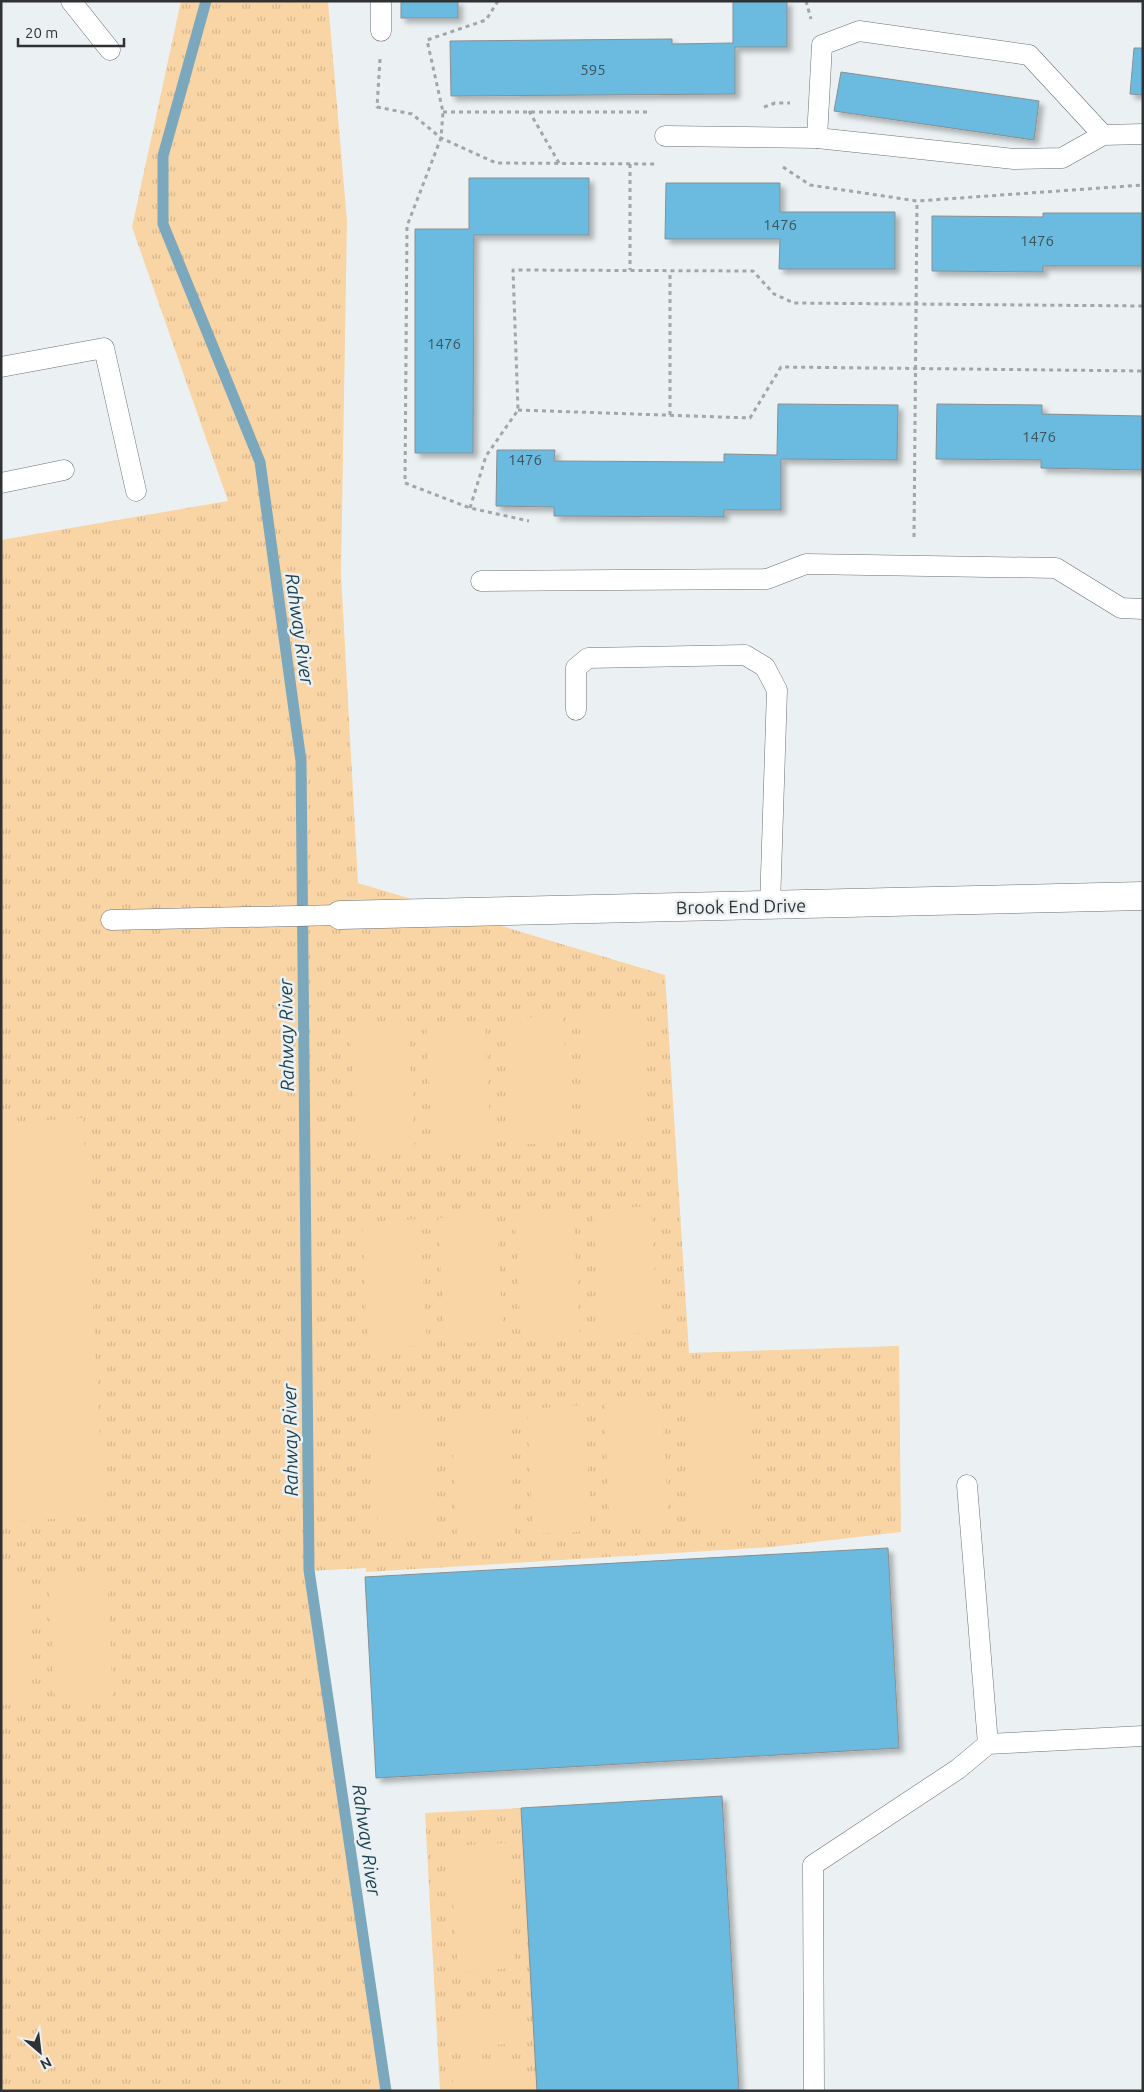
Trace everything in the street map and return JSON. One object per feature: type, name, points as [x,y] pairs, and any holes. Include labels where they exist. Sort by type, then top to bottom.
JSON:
[{"type":"street","name":"Brook End Drive","points":[[340,915],[1143,896]]},
{"type":"lane","points":[[71,1],[110,50]]},
{"type":"lane","points":[[381,1],[381,31]]},
{"type":"lane","points":[[817,138],[822,45],[859,31],[1029,55],[1103,135]]},
{"type":"lane","points":[[665,136],[817,138],[1014,160],[1062,158],[1103,135],[1143,134]]},
{"type":"lane","points":[[1,368],[104,348],[136,491]]},
{"type":"lane","points":[[1,483],[64,470]]},
{"type":"lane","points":[[481,581],[766,580],[806,564],[1056,568],[1121,608],[1143,608]]},
{"type":"lane","points":[[576,710],[576,668],[588,658],[745,655],[765,667],[777,690],[770,906]]},
{"type":"lane","points":[[111,920],[251,919],[340,915]]},
{"type":"lane","points":[[967,1485],[988,1744]]},
{"type":"lane","points":[[814,2091],[813,1865],[958,1768],[988,1744],[1143,1736]]},
{"type":"path","points":[[498,1],[486,20],[427,40],[443,112],[441,138],[407,226],[404,483],[470,508],[529,521]]},
{"type":"path","points":[[758,109],[775,103],[818,102]]},
{"type":"path","points":[[529,111],[560,163]]},
{"type":"path","points":[[443,112],[654,112]]},
{"type":"path","points":[[630,164],[630,271]]},
{"type":"path","points":[[914,565],[917,200]]},
{"type":"path","points":[[470,508],[486,456],[518,410],[513,270],[753,271],[774,294],[794,303],[1143,306]]},
{"type":"path","points":[[670,271],[670,415]]},
{"type":"path","points":[[518,410],[750,418],[781,367],[1143,371]]},
{"type":"green space","points":[[181,1],[328,1],[347,221],[341,574],[358,883],[665,975],[689,1353],[899,1346],[901,1532],[772,1547],[366,1572],[366,1568],[309,1571],[386,2091],[1,2091],[1,540],[228,501],[132,227]]},
{"type":"green space","points":[[640,1011],[646,1137],[588,1140],[581,1014]]},
{"type":"green space","points":[[563,1016],[570,1142],[512,1145],[505,1019]]},
{"type":"green space","points":[[485,1021],[491,1147],[433,1150],[426,1024]]},
{"type":"green space","points":[[408,1025],[415,1151],[357,1154],[350,1028]]},
{"type":"green space","points":[[83,1118],[104,1516],[1,1522],[1,1123]]},
{"type":"green space","points":[[651,1206],[658,1332],[600,1336],[593,1210]]},
{"type":"green space","points":[[573,1211],[580,1337],[521,1340],[515,1214]]},
{"type":"green space","points":[[497,1215],[503,1341],[445,1344],[438,1218]]},
{"type":"green space","points":[[420,1219],[427,1345],[368,1348],[362,1222]]},
{"type":"green space","points":[[745,1396],[751,1522],[693,1525],[686,1399]]},
{"type":"green space","points":[[662,1401],[669,1527],[610,1530],[604,1404]]},
{"type":"green space","points":[[585,1405],[591,1531],[533,1534],[527,1409]]},
{"type":"green space","points":[[509,1409],[515,1535],[457,1539],[451,1413]]},
{"type":"green space","points":[[431,1413],[437,1539],[379,1542],[372,1416]]},
{"type":"green space","points":[[107,1574],[113,1700],[55,1702],[48,1577]]},
{"type":"green space","points":[[25,1578],[31,1703],[1,1705],[1,1579]]},
{"type":"green space","points":[[521,1808],[537,2091],[440,2091],[425,1813]]},
{"type":"green space","points":[[507,1843],[515,1968],[458,1972],[449,1846]]},
{"type":"green space","points":[[521,2012],[522,2043],[451,2048],[449,2016]]},
{"type":"green space","points":[[523,2060],[525,2091],[453,2091],[452,2064]]},
{"type":"building","points":[[401,1],[458,1],[458,18],[401,18]]},
{"type":"building","points":[[733,1],[787,1],[787,47],[735,47],[735,94],[451,96],[450,41],[672,39],[672,44],[733,43]]},
{"type":"building","points":[[1134,48],[1143,48],[1143,95],[1130,94]]},
{"type":"building","points":[[841,72],[1039,101],[1034,140],[834,111]]},
{"type":"building","points":[[469,178],[589,178],[589,235],[474,235],[473,453],[415,453],[415,229],[469,229]]},
{"type":"building","points":[[666,183],[780,183],[780,212],[895,212],[895,269],[779,269],[780,239],[665,239]]},
{"type":"building","points":[[1043,213],[1143,213],[1143,266],[1043,266],[1043,272],[932,271],[932,216],[1043,217]]},
{"type":"building","points":[[778,404],[898,405],[897,460],[781,459],[781,510],[724,510],[724,517],[554,516],[554,507],[496,506],[497,450],[555,450],[554,461],[724,462],[724,454],[777,455]]},
{"type":"building","points":[[937,404],[1042,405],[1042,414],[1143,416],[1143,470],[1041,468],[1041,460],[936,459]]},
{"type":"building","points":[[888,1548],[899,1748],[376,1778],[365,1577]]},
{"type":"building","points":[[722,1796],[739,2091],[537,2091],[521,1808]]},
{"type":"waterway","name":"Rahway River","points":[[206,1],[163,156],[163,224],[260,462],[301,761],[309,1570],[386,2091]]}]
